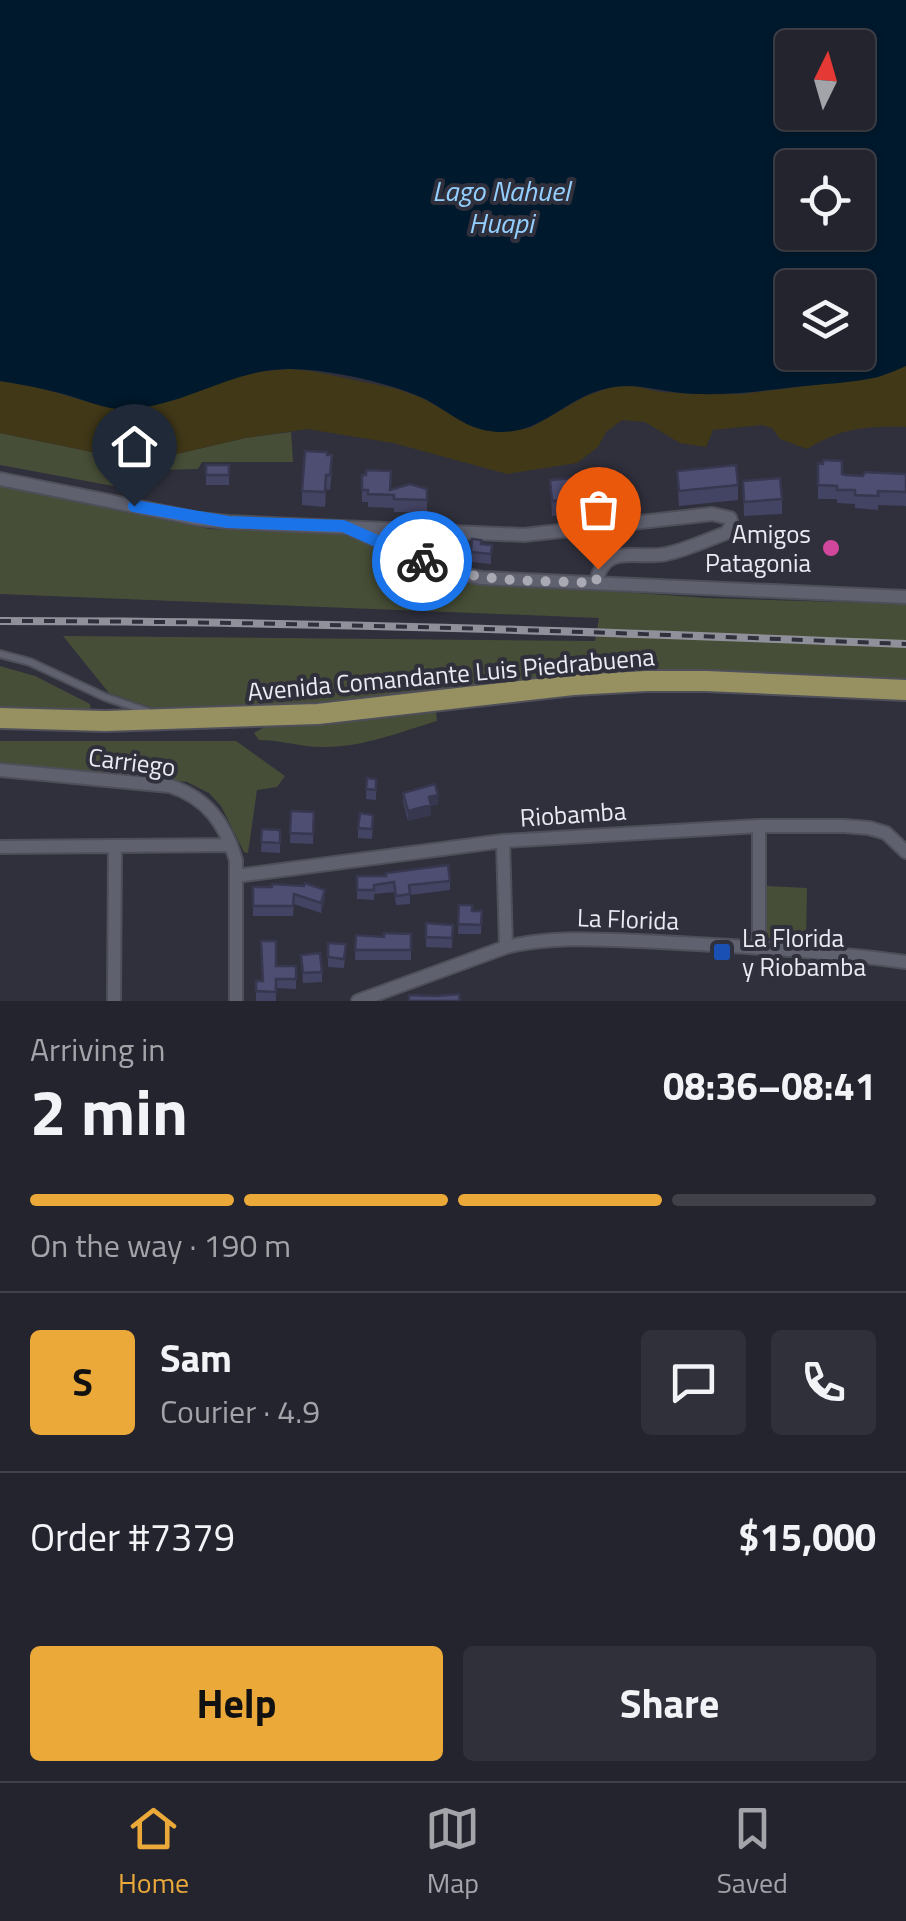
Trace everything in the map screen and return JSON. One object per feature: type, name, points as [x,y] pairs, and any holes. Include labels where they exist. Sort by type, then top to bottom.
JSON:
[{"type":"main road","name":"Avenida Comandante Luis Piedrabuena","points":[[0,718],[104,721],[318,714],[646,681],[706,680],[906,690]]},
{"type":"street","points":[[0,480],[228,522],[524,536],[712,514],[730,518],[732,525],[726,533],[666,554],[614,556],[598,569],[596,583]]},
{"type":"street","points":[[343,526],[448,572],[482,578],[906,596]]},
{"type":"street","name":"Carriego","points":[[0,770],[170,786],[192,793],[212,812],[231,845]]},
{"type":"street","points":[[759,826],[759,946]]},
{"type":"street","name":"Riobamba","points":[[236,876],[504,841],[759,826],[869,828],[886,833],[906,852]]},
{"type":"street","points":[[504,841],[506,947]]},
{"type":"street","points":[[0,847],[231,845],[236,876],[236,1001]]},
{"type":"street","points":[[114,1001],[115,847]]},
{"type":"street","name":"La Florida","points":[[358,1001],[528,941],[580,939],[759,946],[906,962]]},
{"type":"lane","points":[[0,654],[30,662],[104,697],[168,720]]},
{"type":"lane","points":[[104,697],[104,721]]},
{"type":"green space","points":[[291,432],[293,462],[202,462],[198,469],[159,470],[155,487],[124,488],[0,465],[0,433],[107,455],[151,457]]},
{"type":"green space","points":[[0,486],[210,529],[346,534],[452,580],[708,598],[906,604],[906,679],[713,671],[559,680],[310,705],[165,712],[109,693],[63,636],[595,641],[599,618],[0,594]]},
{"type":"green space","points":[[0,666],[35,676],[90,704],[91,712],[0,712]]},
{"type":"green space","points":[[436,711],[437,721],[351,745],[306,746],[259,740],[254,733],[266,726]]},
{"type":"green space","points":[[0,741],[236,741],[285,776],[277,787],[257,790],[248,853],[221,806],[209,793],[187,782],[0,764]]},
{"type":"green space","points":[[766,886],[807,888],[806,939],[764,938]]},
{"type":"sand","points":[[906,366],[906,427],[854,430],[807,449],[780,439],[772,428],[761,425],[713,430],[706,447],[680,443],[645,422],[622,420],[577,463],[507,474],[393,443],[307,429],[151,457],[107,455],[0,433],[0,381],[132,410],[180,398],[247,373],[311,371],[397,389],[466,423],[496,431],[530,428],[584,397],[611,387],[742,394],[878,377]]},
{"type":"water","name":"Lago Nahuel Huapi","points":[[0,0],[906,0],[906,366],[857,381],[734,393],[686,394],[614,387],[596,391],[534,425],[500,432],[473,427],[427,400],[396,388],[320,371],[267,371],[172,401],[124,409],[0,381]]},
{"type":"building","points":[[305,451],[332,455],[325,492],[302,491]]},
{"type":"building","points":[[823,460],[842,461],[842,474],[846,475],[906,474],[906,492],[855,495],[855,490],[818,485],[818,463],[823,464]]},
{"type":"building","points":[[206,465],[229,465],[229,475],[206,475]]},
{"type":"building","points":[[736,465],[738,485],[679,491],[677,471]]},
{"type":"building","points":[[366,470],[391,471],[390,490],[410,484],[427,489],[427,500],[368,494],[368,490],[362,490]]},
{"type":"building","points":[[610,475],[612,497],[552,501],[550,480]]},
{"type":"building","points":[[780,478],[782,499],[744,502],[743,481]]},
{"type":"building","points":[[472,539],[492,545],[491,554],[471,552]]},
{"type":"building","points":[[367,778],[376,779],[376,790],[366,789]]},
{"type":"building","points":[[435,784],[438,795],[429,797],[431,805],[408,811],[403,793]]},
{"type":"building","points":[[291,811],[314,812],[313,834],[290,833]]},
{"type":"building","points":[[360,813],[373,815],[372,829],[358,828]]},
{"type":"building","points":[[262,829],[280,830],[280,843],[261,842]]},
{"type":"building","points":[[448,865],[450,881],[409,885],[410,894],[396,896],[394,882],[374,885],[374,890],[357,890],[357,876],[386,876]]},
{"type":"building","points":[[305,883],[325,890],[321,903],[294,894],[293,906],[253,906],[253,887]]},
{"type":"building","points":[[459,905],[472,905],[472,911],[482,911],[481,925],[458,924]]},
{"type":"building","points":[[426,923],[453,925],[452,938],[426,937]]},
{"type":"building","points":[[384,933],[411,934],[411,950],[355,950],[356,935],[384,937]]},
{"type":"building","points":[[261,941],[276,941],[276,966],[296,966],[296,979],[276,979],[276,992],[256,991],[256,981],[263,981]]},
{"type":"building","points":[[328,943],[346,944],[344,959],[328,957]]},
{"type":"building","points":[[320,953],[322,972],[303,973],[301,955]]},
{"type":"building","points":[[459,994],[460,1001],[409,1001],[409,995]]},
{"type":"railway","points":[[0,621],[340,625],[906,644]]},
{"type":"way so far","points":[[422,561],[448,572],[482,578],[596,583],[598,569]]},
{"type":"place","name":"Amigos Patagonia","points":[[831,548]]},
{"type":"place","name":"La Florida y Riobamba","points":[[722,952]]},
{"type":"route","points":[[134,506],[228,522],[343,526],[422,561]]}]
